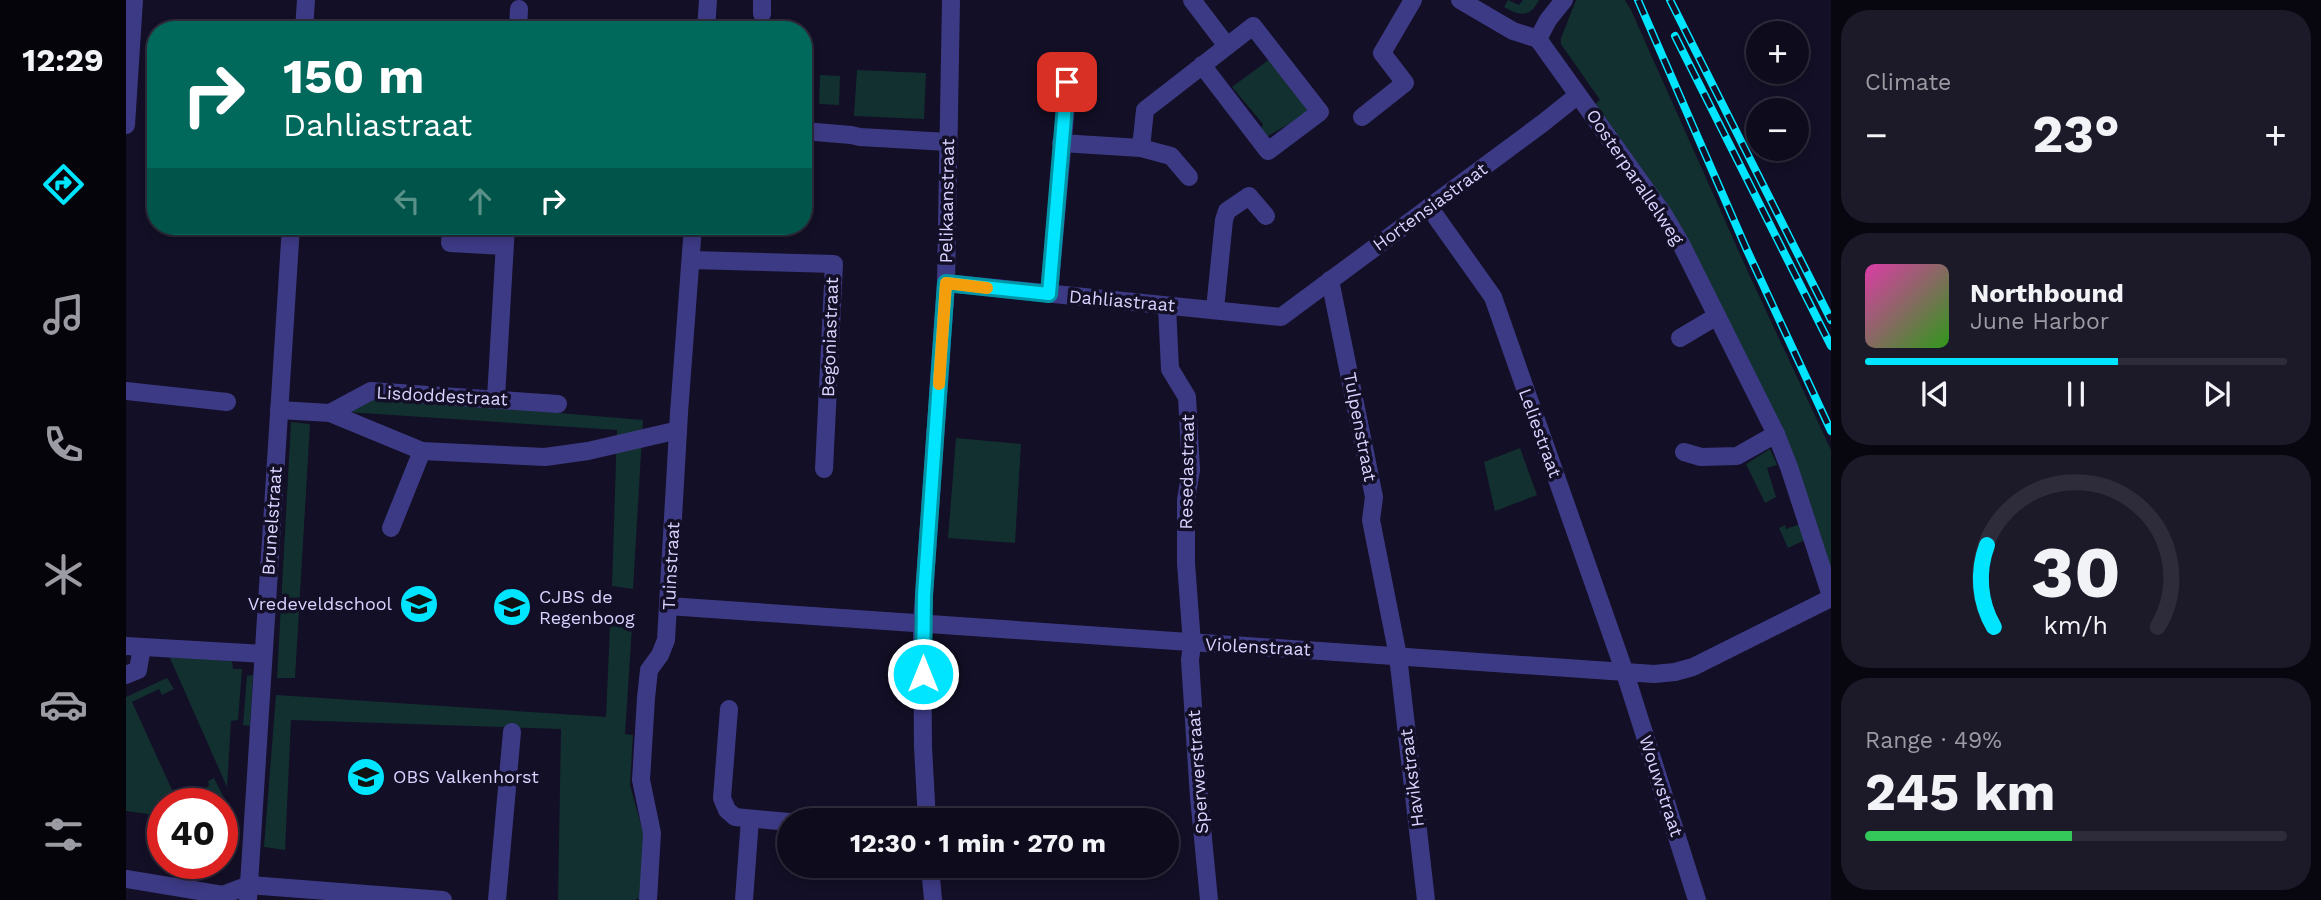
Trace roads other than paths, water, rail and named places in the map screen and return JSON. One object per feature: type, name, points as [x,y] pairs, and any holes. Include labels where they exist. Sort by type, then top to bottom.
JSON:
[{"type":"street","points":[[126,115],[134,0]]},
{"type":"street","points":[[305,21],[306,0]]},
{"type":"street","points":[[707,21],[708,0]]},
{"type":"street","name":"Pelikaanstraat","points":[[926,808],[922,624],[946,283],[951,0]]},
{"type":"street","points":[[1192,0],[1227,46]]},
{"type":"street","points":[[1363,117],[1405,83],[1382,53],[1413,0]]},
{"type":"street","points":[[1460,0],[1513,31],[1538,39],[1548,20],[1564,0]]},
{"type":"street","points":[[1548,20],[1550,0]]},
{"type":"street","points":[[518,21],[519,9]]},
{"type":"street","points":[[1141,148],[1145,110],[1202,65],[1253,26],[1320,112],[1268,151],[1202,65]]},
{"type":"street","name":"Oosterparallelweg","points":[[1538,39],[1673,229],[1776,434],[1831,597]]},
{"type":"street","points":[[1049,294],[1070,61]]},
{"type":"street","name":"Hortensiastraat","points":[[1280,317],[1578,95]]},
{"type":"street","points":[[812,132],[948,142]]},
{"type":"street","points":[[1061,144],[1141,148],[1171,156],[1189,177]]},
{"type":"street","points":[[1215,309],[1227,211],[1249,196],[1266,216]]},
{"type":"street","name":"Leliestraat","points":[[1429,207],[1493,297],[1625,673]]},
{"type":"street","name":"Brunelstraat","points":[[249,892],[290,235]]},
{"type":"street","points":[[450,235],[450,243],[504,246]]},
{"type":"street","points":[[496,398],[505,235]]},
{"type":"street","name":"Tuinstraat","points":[[648,900],[652,833],[641,780],[646,689],[649,670],[660,655],[666,640],[692,235]]},
{"type":"street","name":"Begoniastraat","points":[[691,260],[834,264],[824,469]]},
{"type":"street","name":"Tulpenstraat","points":[[1330,280],[1374,497],[1371,520],[1398,656]]},
{"type":"street","name":"Dahliastraat","points":[[946,283],[1280,317]]},
{"type":"street","name":"Resedastraat","points":[[1167,306],[1170,369],[1187,397],[1191,470],[1186,500],[1186,563],[1192,644]]},
{"type":"street","points":[[1681,338],[1717,316]]},
{"type":"street","points":[[126,391],[228,402]]},
{"type":"street","name":"Lisdoddestraat","points":[[330,414],[371,391],[558,404]]},
{"type":"street","points":[[279,410],[330,414],[422,451],[545,457],[678,432]]},
{"type":"street","points":[[1684,452],[1701,457],[1737,456],[1776,434]]},
{"type":"street","points":[[391,528],[422,451]]},
{"type":"street","name":"Violenstraat","points":[[668,606],[1654,674],[1693,667],[1831,597]]},
{"type":"street","name":"Sperwerstraat","points":[[1192,644],[1190,660],[1199,797],[1209,900]]},
{"type":"street","points":[[126,675],[138,670],[134,647],[263,654]]},
{"type":"street","name":"Havikstraat","points":[[1398,656],[1426,900]]},
{"type":"street","name":"Wouwstraat","points":[[1625,673],[1697,900]]},
{"type":"street","points":[[729,709],[722,798],[727,810],[735,817],[777,821]]},
{"type":"street","points":[[497,900],[512,732]]},
{"type":"street","points":[[744,900],[750,819]]},
{"type":"street","points":[[931,878],[933,900]]},
{"type":"street","points":[[126,879],[223,895],[249,892],[443,900]]},
{"type":"railway","points":[[1638,0],[1746,248],[1831,431]]},
{"type":"railway","points":[[1670,0],[1831,320]]},
{"type":"railway","points":[[1675,36],[1831,346]]},
{"type":"place","name":"Vredeveldschool","points":[[419,604]]},
{"type":"place","name":"CJBS de Regenboog","points":[[512,607]]},
{"type":"place","name":"OBS Valkenhorst","points":[[366,777]]}]
